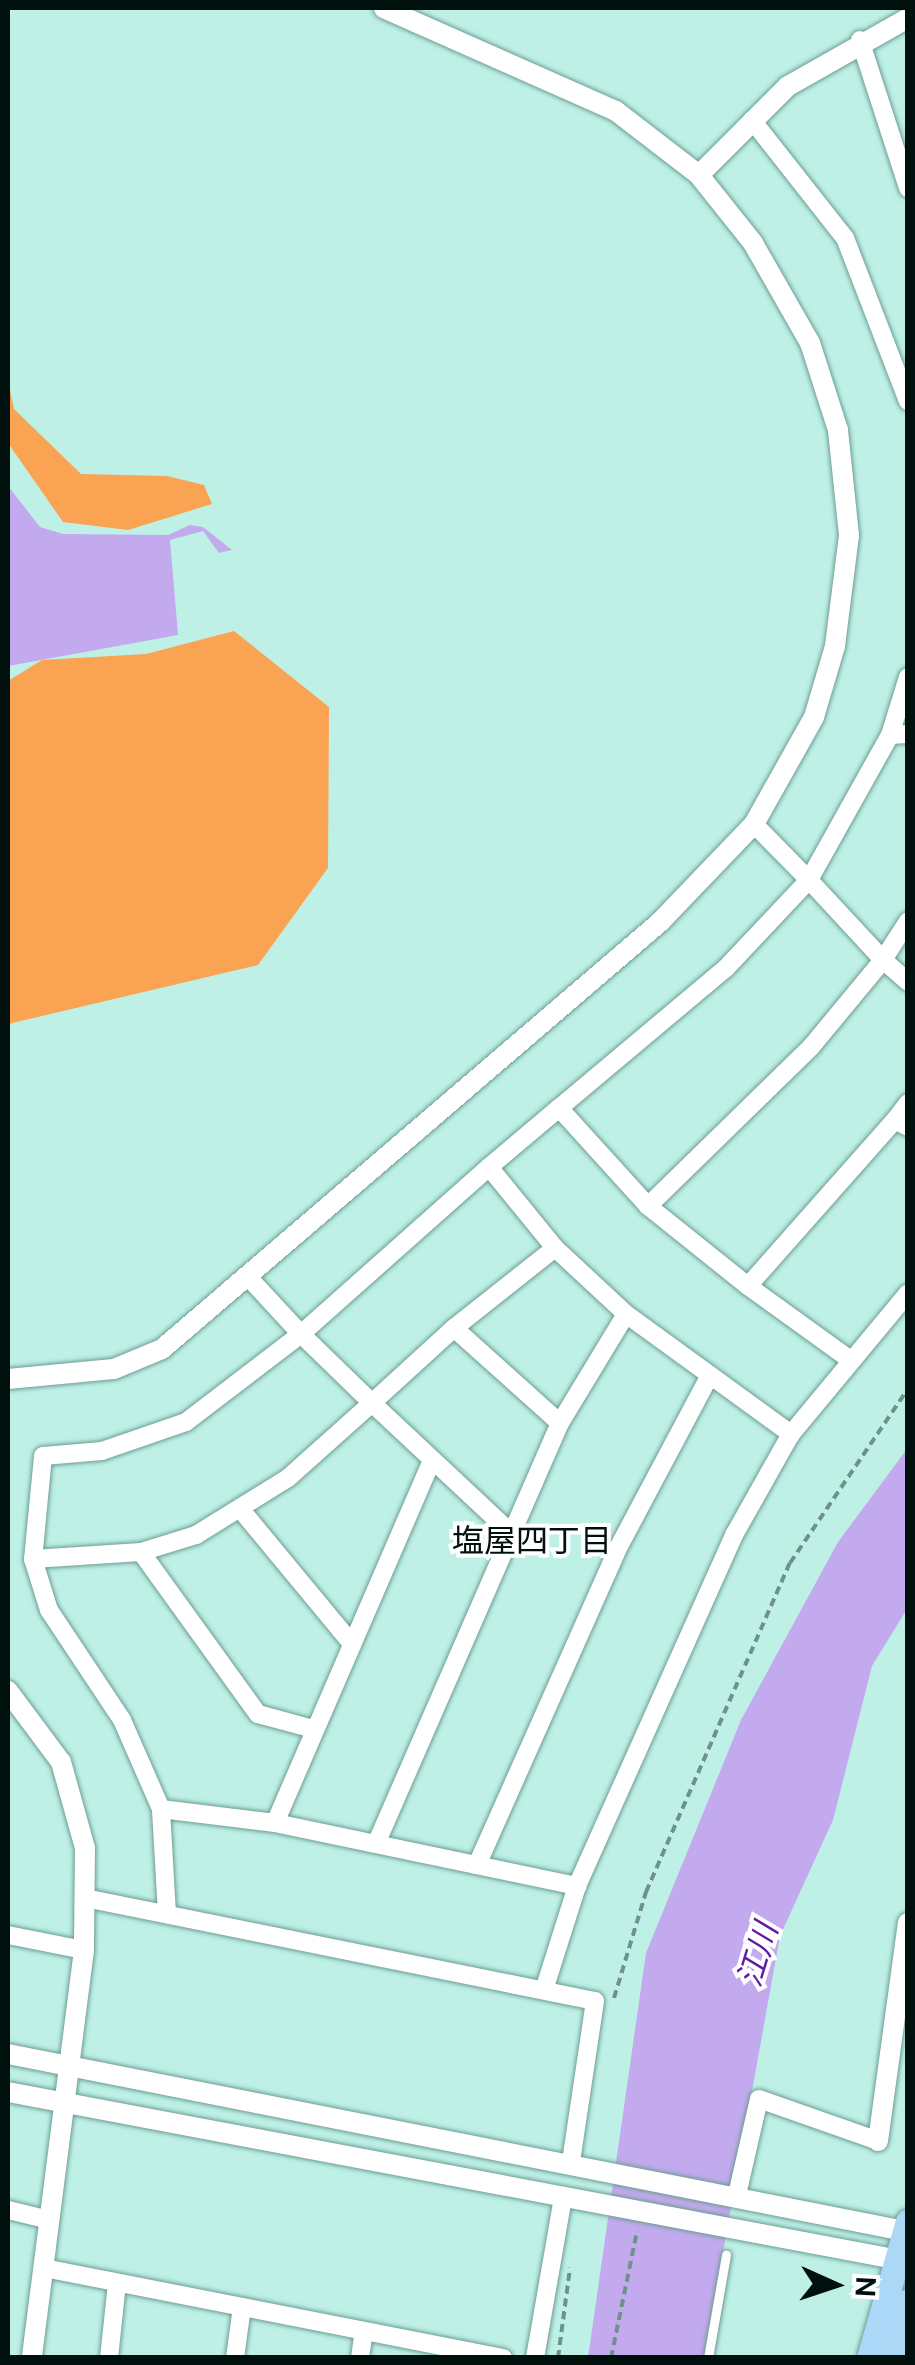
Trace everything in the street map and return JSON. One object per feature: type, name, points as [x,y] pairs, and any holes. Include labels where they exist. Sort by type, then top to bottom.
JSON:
[{"type":"main road","points":[[869,2358],[906,2226]]},
{"type":"main road","points":[[894,2358],[908,2301]]},
{"type":"street","points":[[8,1379],[114,1369],[162,1349],[250,1279],[340,1190],[660,922],[754,824],[814,717],[835,646],[846,482],[810,343],[752,243],[699,175],[573,88],[384,8]]},
{"type":"street","points":[[699,175],[752,120],[860,40],[908,18]]},
{"type":"street","points":[[860,40],[908,188]]},
{"type":"street","points":[[752,120],[845,238],[907,397]]},
{"type":"street","points":[[167,1914],[161,1810],[122,1720],[49,1610],[33,1559],[43,1456],[130,1444],[186,1422],[301,1334],[488,1167],[726,968],[809,880],[899,735],[908,677]]},
{"type":"street","points":[[754,824],[908,982]]},
{"type":"street","points":[[648,1206],[810,1046],[884,960],[908,921]]},
{"type":"street","points":[[748,1286],[901,1123],[908,1103]]},
{"type":"street","points":[[559,1108],[648,1206],[748,1286],[848,1358]]},
{"type":"street","points":[[488,1167],[555,1248],[626,1314],[791,1434]]},
{"type":"street","points":[[33,1559],[141,1552],[242,1511],[372,1404],[454,1328],[555,1248]]},
{"type":"street","points":[[250,1279],[372,1404],[512,1534]]},
{"type":"street","points":[[544,1990],[577,1886],[734,1535],[791,1434],[848,1358],[908,1293]]},
{"type":"street","points":[[376,1844],[560,1423],[626,1314]]},
{"type":"street","points":[[454,1328],[560,1423]]},
{"type":"street","points":[[477,1865],[617,1550],[710,1375]]},
{"type":"street","points":[[275,1824],[310,1728],[352,1644],[432,1460]]},
{"type":"street","points":[[242,1511],[352,1644]]},
{"type":"street","points":[[141,1552],[258,1714],[310,1728]]},
{"type":"street","points":[[8,1691],[60,1762],[86,1848],[84,1950],[32,2358]]},
{"type":"street","points":[[161,1810],[275,1824],[577,1886]]},
{"type":"street","points":[[84,1898],[595,2001],[571,2160]]},
{"type":"street","points":[[738,2195],[759,2098],[878,2141],[908,1923]]},
{"type":"street","points":[[8,1935],[84,1950]]},
{"type":"street","points":[[8,2054],[906,2226]]},
{"type":"street","points":[[8,2092],[894,2260]]},
{"type":"street","points":[[642,2212],[646,2175]]},
{"type":"street","points":[[535,2358],[563,2197]]},
{"type":"street","points":[[8,2210],[49,2220]]},
{"type":"street","points":[[44,2268],[497,2357]]},
{"type":"street","points":[[108,2358],[118,2284]]},
{"type":"street","points":[[235,2358],[242,2307]]},
{"type":"street","points":[[360,2358],[364,2331]]},
{"type":"lane","points":[[708,2358],[726,2255]]},
{"type":"path","points":[[610,2018],[646,1892],[790,1564],[908,1389]]},
{"type":"path","points":[[611,2358],[642,2212]]},
{"type":"path","points":[[558,2358],[572,2253]]},
{"type":"shaded area","points":[[8,380],[14,409],[81,474],[167,476],[204,485],[212,504],[128,530],[63,522],[8,443]]},
{"type":"shaded area","points":[[234,631],[329,707],[328,868],[258,965],[8,1024],[8,681],[42,660],[146,654]]},
{"type":"water","points":[[8,486],[40,527],[63,534],[168,535],[190,525],[203,527],[232,550],[219,553],[203,531],[170,540],[178,635],[8,666]]},
{"type":"water","name":"江川","points":[[907,1449],[907,1609],[872,1666],[833,1820],[780,1936],[704,2357],[588,2358],[646,1953],[741,1720],[838,1542]]},
{"type":"district","name":"塩屋四丁目","points":[[532,1541]]}]
